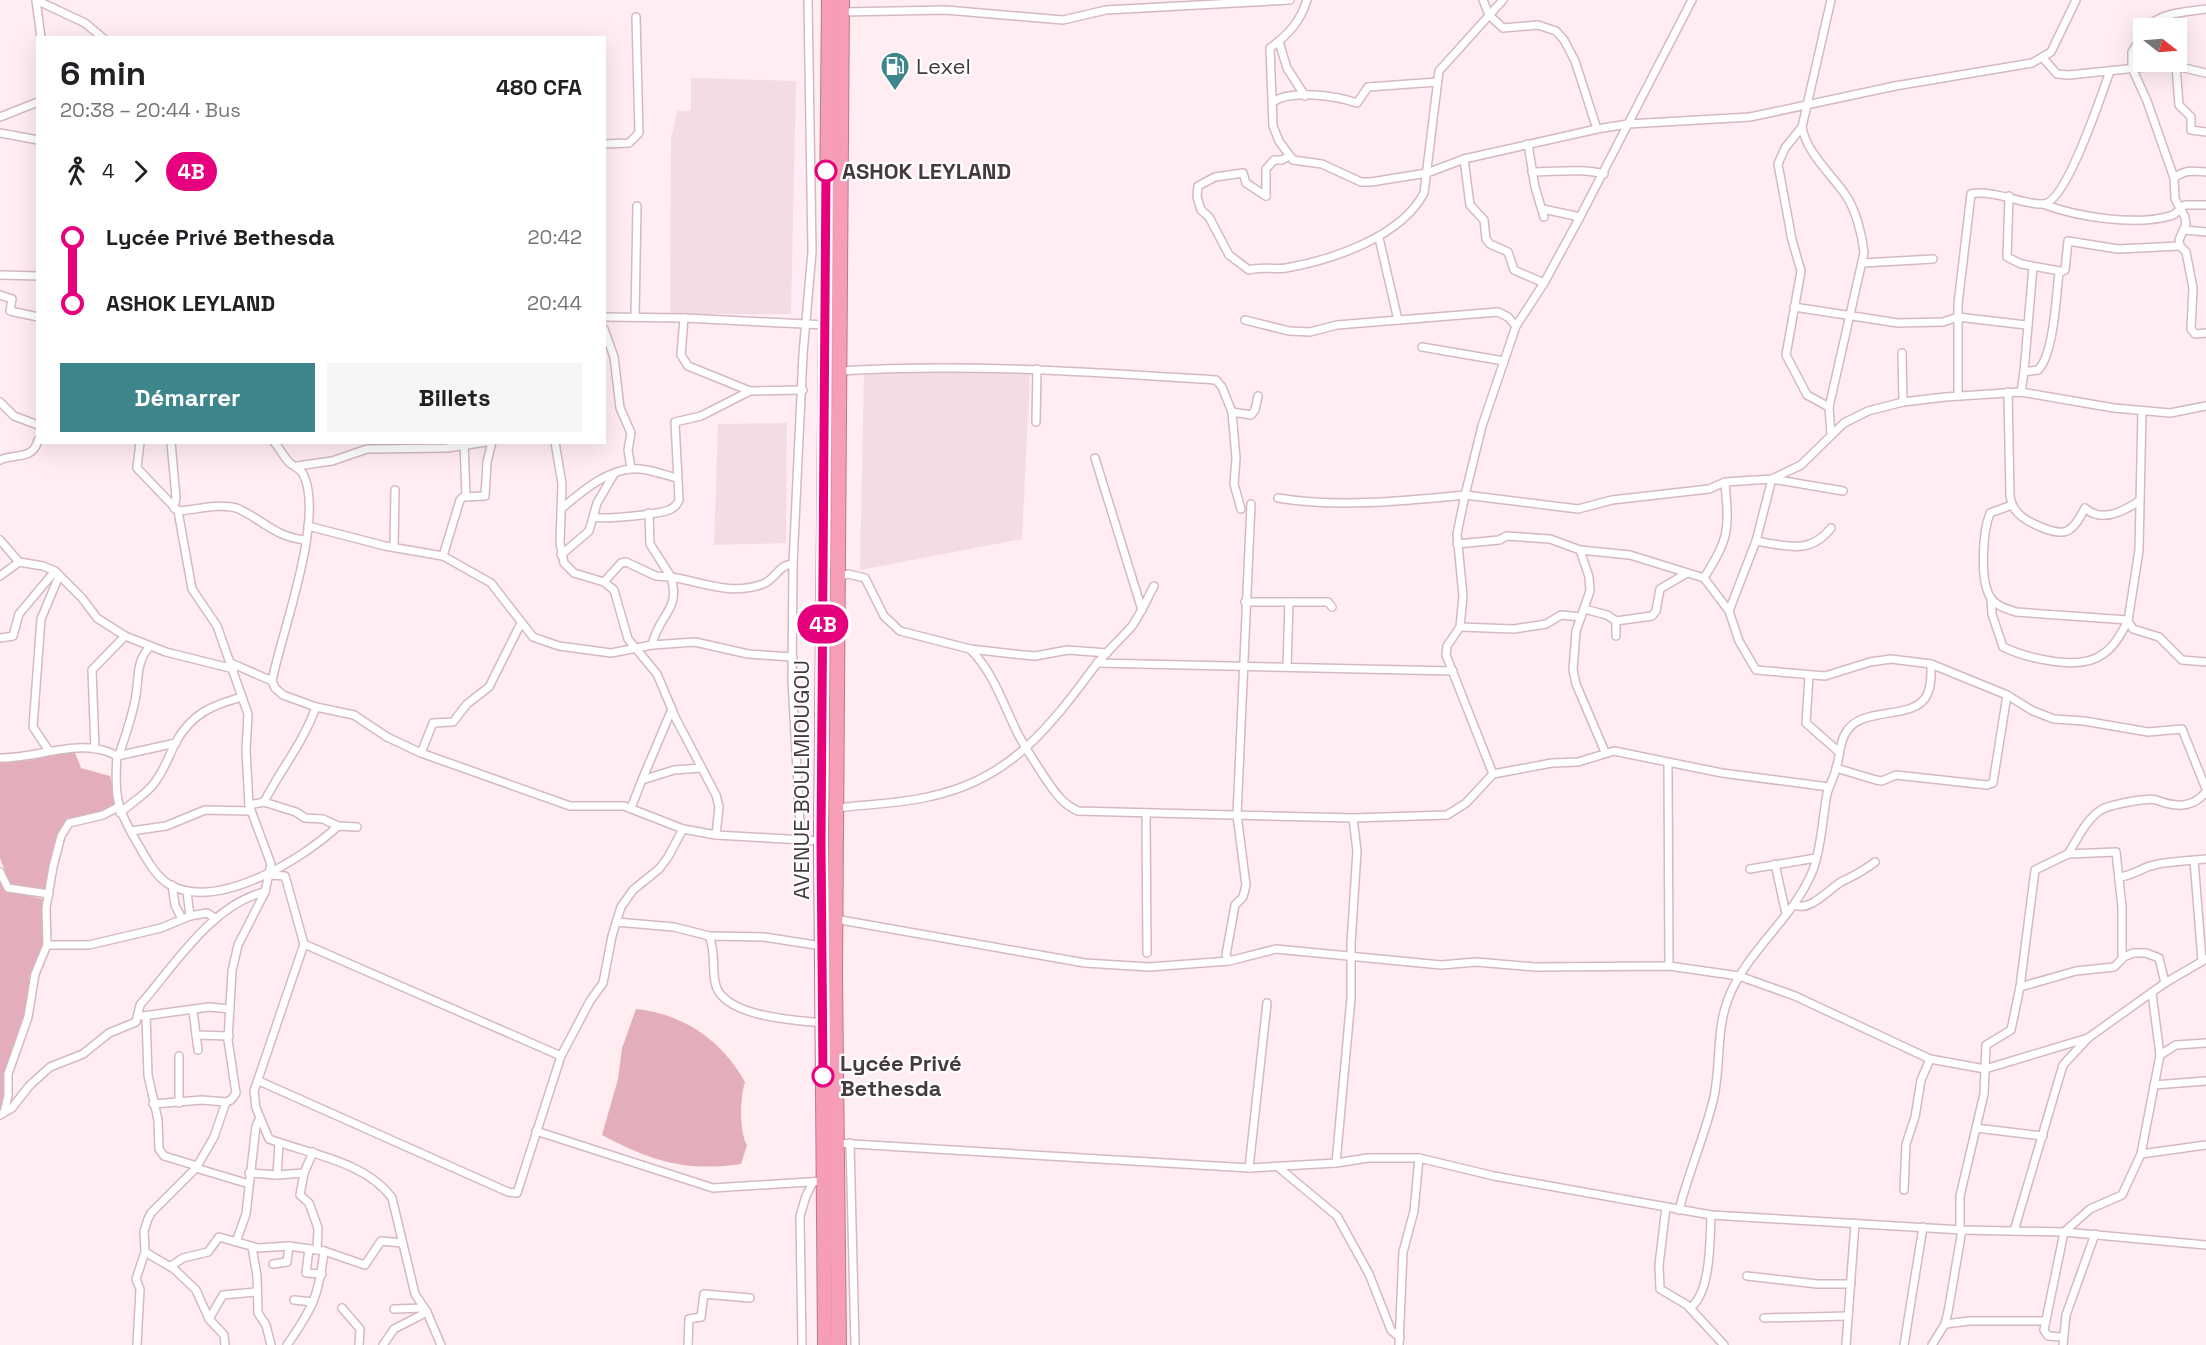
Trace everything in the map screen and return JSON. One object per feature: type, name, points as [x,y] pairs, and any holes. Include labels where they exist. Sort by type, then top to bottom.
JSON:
[{"type":"highway","name":"AVENUE BOULMIOUGOU","points":[[825,1345],[819,1182],[837,1144],[822,1023],[821,841],[825,325],[836,6]]},
{"type":"highway","name":"AVENUE BOULMIOUGOU","points":[[836,6],[838,577],[835,919],[839,1345]]},
{"type":"street","points":[[36,0],[40,36]]},
{"type":"street","points":[[36,0],[85,23],[101,36]]},
{"type":"street","points":[[801,842],[792,702],[793,564],[812,219],[808,0]]},
{"type":"street","points":[[836,6],[946,10],[1063,20],[1106,10],[1290,0]]},
{"type":"street","points":[[1307,0],[1294,28],[1270,48],[1273,126],[1288,156],[1302,162],[1322,164],[1361,182],[1427,173],[1464,159],[1597,129],[1628,124],[1750,117],[1895,86],[2032,63],[2051,52],[2076,0]]},
{"type":"street","points":[[1483,0],[1489,15],[1503,28],[1538,26],[1556,31],[1564,40],[1575,61],[1597,129]]},
{"type":"street","points":[[1288,156],[1282,160],[1274,160],[1266,169],[1266,196],[1246,183],[1243,173],[1215,177],[1198,186],[1197,196],[1201,210],[1209,217],[1229,255],[1249,270],[1284,269],[1346,251],[1379,238],[1420,201],[1427,173],[1439,71],[1503,0]]},
{"type":"street","points":[[1493,774],[1446,655],[1447,646],[1460,627],[1462,580],[1457,544],[1465,495],[1482,426],[1516,326],[1544,283],[1604,174],[1692,0]]},
{"type":"street","points":[[1829,407],[1809,397],[1787,361],[1801,271],[1792,240],[1778,164],[1785,148],[1802,126],[1831,0]]},
{"type":"street","points":[[2161,18],[2206,9]]},
{"type":"street","points":[[606,144],[629,142],[639,133],[636,17]]},
{"type":"street","points":[[1279,42],[1287,68],[1305,96]]},
{"type":"street","points":[[2133,50],[2132,68],[2147,101],[2174,178],[2175,199],[2185,217],[2185,230],[2179,240],[2180,246],[2186,252],[2193,288],[2191,329],[2195,334],[2206,333]]},
{"type":"street","points":[[2043,58],[2057,74],[2132,68]]},
{"type":"street","points":[[2187,68],[2205,72]]},
{"type":"street","points":[[2043,204],[2059,192],[2089,128],[2110,70]]},
{"type":"street","points":[[2176,72],[2179,105],[2191,117],[2190,130],[2206,132]]},
{"type":"street","points":[[1273,102],[1278,98],[1322,96],[1357,103],[1368,87],[1437,81]]},
{"type":"street","points":[[0,117],[36,103]]},
{"type":"street","points":[[1802,126],[1829,177],[1846,195],[1862,234],[1863,263],[1829,407],[1831,434]]},
{"type":"street","points":[[0,133],[36,140]]},
{"type":"street","points":[[1527,144],[1543,213],[1580,217]]},
{"type":"street","points":[[1464,159],[1470,205],[1484,220],[1486,238],[1496,248],[1508,252],[1514,270],[1544,283]]},
{"type":"street","points":[[1532,172],[1556,173],[1582,169],[1604,174]]},
{"type":"street","points":[[2174,178],[2184,171],[2206,172]]},
{"type":"street","points":[[1958,396],[1958,317],[1971,194],[2009,196],[2076,215],[2130,219],[2173,216],[2181,207],[2206,205]]},
{"type":"street","points":[[2009,196],[2010,221],[2006,254],[2020,264],[2065,270],[2068,241],[2118,249],[2180,246]]},
{"type":"street","points":[[635,317],[637,206]]},
{"type":"street","points":[[2185,230],[2206,232]]},
{"type":"street","points":[[1379,238],[1398,320]]},
{"type":"street","points":[[1863,263],[1934,258]]},
{"type":"street","points":[[2021,392],[2033,267]]},
{"type":"street","points":[[2024,372],[2038,370],[2044,359],[2060,271]]},
{"type":"street","points":[[0,275],[36,276]]},
{"type":"street","points":[[0,295],[12,299],[9,311],[36,317]]},
{"type":"street","points":[[1794,307],[1898,323],[1943,322],[1958,317],[2026,325]]},
{"type":"street","points":[[1245,320],[1289,331],[1310,332],[1337,325],[1498,312],[1508,317],[1516,326]]},
{"type":"street","points":[[606,317],[684,318],[825,325]]},
{"type":"street","points":[[684,318],[681,355],[685,364],[750,391],[803,390]]},
{"type":"street","points":[[606,335],[614,357],[621,408],[631,433],[628,450],[631,468]]},
{"type":"street","points":[[1422,347],[1504,361]]},
{"type":"street","points":[[1902,353],[1903,402]]},
{"type":"street","points":[[838,371],[937,367],[1037,369],[1216,380],[1222,387],[1232,412],[1236,458],[1234,484],[1241,509]]},
{"type":"street","points":[[1036,422],[1037,369]]},
{"type":"street","points":[[595,517],[607,520],[667,511],[677,504],[679,500],[675,422],[702,416],[750,391]]},
{"type":"street","points":[[2008,392],[2008,466],[2012,505],[2020,515],[2058,532],[2066,532],[2073,527],[2085,508],[2098,515],[2119,513],[2139,501]]},
{"type":"street","points":[[1772,478],[1801,465],[1844,423],[1868,411],[1903,402],[2021,392],[2142,411],[2170,413],[2195,411],[2206,406]]},
{"type":"street","points":[[1232,412],[1254,413],[1258,396]]},
{"type":"street","points":[[2,407],[15,416],[36,424]]},
{"type":"street","points":[[2012,505],[1990,513],[1984,528],[1985,570],[1994,622],[2003,647],[2060,662],[2089,662],[2103,655],[2115,642],[2128,620],[2139,550],[2142,411]]},
{"type":"street","points":[[2,458],[25,456],[36,444]]},
{"type":"street","points":[[140,444],[137,468],[140,474],[176,509],[230,507],[239,509],[277,534],[306,540]]},
{"type":"street","points":[[153,1104],[202,1100],[226,1102],[234,1097],[237,1088],[229,1036],[232,971],[238,945],[265,892],[269,874],[269,855],[250,808],[246,750],[248,714],[233,666],[217,626],[192,589],[176,509],[171,444]]},
{"type":"street","points":[[276,444],[290,463],[297,466],[332,461],[367,449],[464,444],[466,496]]},
{"type":"street","points":[[442,556],[460,500],[466,496],[485,496],[487,462],[492,444]]},
{"type":"street","points":[[555,444],[561,473],[561,555],[573,573],[604,582],[618,596],[625,628],[636,649],[648,660],[657,674],[718,800],[716,835]]},
{"type":"street","points":[[1095,458],[1142,610]]},
{"type":"street","points":[[272,681],[308,526],[308,492],[304,476],[297,466]]},
{"type":"street","points":[[561,509],[615,472],[631,468],[677,478]]},
{"type":"street","points":[[561,555],[589,531],[595,517],[597,503],[615,472]]},
{"type":"street","points":[[1278,498],[1300,502],[1408,501],[1465,495],[1578,509],[1612,501],[1709,489],[1725,482],[1772,478],[1843,491]]},
{"type":"street","points":[[1729,611],[1756,541],[1772,478]]},
{"type":"street","points":[[1704,578],[1722,550],[1728,532],[1725,482]]},
{"type":"street","points":[[394,547],[395,490]]},
{"type":"street","points":[[1229,961],[1226,955],[1235,905],[1243,897],[1246,885],[1237,815],[1251,504]]},
{"type":"street","points":[[649,513],[650,544],[671,577],[675,594],[673,605],[660,620],[652,645]]},
{"type":"street","points":[[308,526],[442,556],[491,583],[533,637],[559,646],[611,653],[652,645],[695,642],[748,654],[793,657]]},
{"type":"street","points":[[1756,541],[1809,546],[1823,539],[1831,528]]},
{"type":"street","points":[[1457,544],[1499,540],[1507,536],[1550,539],[1580,550],[1630,555],[1704,578],[1729,611],[1752,667],[1760,671],[1825,676],[1870,662],[1891,659],[1931,664],[2007,695],[2033,711],[2054,719],[2084,721],[2148,732],[2182,729],[2206,790],[2192,804],[2175,806],[2152,800],[2103,808],[2088,823],[2068,854]]},
{"type":"street","points":[[0,540],[19,562],[43,566],[57,574],[70,584],[97,618],[125,636],[150,646],[233,666],[272,681],[278,692],[316,707],[354,715],[387,737],[421,753],[570,806],[583,808],[616,805],[631,808],[682,829],[716,835],[801,842],[821,841]]},
{"type":"street","points":[[1580,550],[1589,577],[1590,591],[1576,631],[1573,670],[1576,684],[1605,752]]},
{"type":"street","points":[[0,576],[19,562]]},
{"type":"street","points":[[604,582],[621,563],[626,562],[656,576],[671,577],[715,589],[733,590],[767,582],[783,566],[793,564]]},
{"type":"street","points":[[1584,609],[1607,615],[1616,621],[1652,616],[1656,611],[1660,588],[1687,573]]},
{"type":"street","points":[[0,638],[11,638],[19,614],[57,574]]},
{"type":"street","points":[[50,751],[33,727],[41,619],[57,574]]},
{"type":"street","points":[[838,577],[848,574],[865,578],[884,616],[900,631],[970,649],[1035,656],[1068,650],[1107,652]]},
{"type":"street","points":[[836,808],[911,801],[952,791],[996,772],[1026,748],[1056,718],[1097,663],[1142,610],[1154,586]]},
{"type":"street","points":[[1991,598],[2001,606],[2016,612],[2128,620]]},
{"type":"street","points":[[1245,602],[1328,602],[1332,607]]},
{"type":"street","points":[[1287,667],[1289,602]]},
{"type":"street","points":[[1460,627],[1515,629],[1546,624],[1561,615],[1581,617]]},
{"type":"street","points":[[2128,620],[2133,629],[2159,637],[2182,660],[2206,662]]},
{"type":"street","points":[[1616,621],[1616,636]]},
{"type":"street","points":[[421,753],[433,723],[453,722],[467,704],[489,687],[521,623]]},
{"type":"street","points":[[94,749],[92,670],[125,636]]},
{"type":"street","points":[[150,646],[143,654],[136,671],[136,696],[118,756],[114,791],[119,810],[155,871],[171,885],[187,892],[226,890],[284,867],[316,846],[338,826]]},
{"type":"street","points":[[970,649],[981,660],[991,676],[1026,748],[1059,798],[1068,807],[1091,812],[1353,818],[1447,815],[1466,803],[1493,774],[1552,763],[1578,762],[1605,752],[1624,752],[1722,773],[1829,787]]},
{"type":"street","points":[[1097,663],[1453,671]]},
{"type":"street","points":[[1679,1210],[1713,1099],[1719,1069],[1719,1027],[1739,976],[1795,904],[1816,858],[1823,838],[1829,787],[1849,727],[1858,719],[1902,711],[1926,698],[1930,688],[1931,664]]},
{"type":"street","points":[[1809,676],[1806,723],[1839,752]]},
{"type":"street","points":[[1836,768],[1882,781],[1896,775],[1987,785],[1993,783],[2007,695]]},
{"type":"street","points":[[2,1114],[8,1096],[8,1074],[28,1017],[36,974],[47,945],[49,894],[64,829],[69,823],[119,810],[152,786],[170,761],[176,743],[185,728],[209,706],[242,697]]},
{"type":"street","points":[[131,831],[166,825],[205,810],[250,808],[264,802],[279,772],[305,737],[316,707]]},
{"type":"street","points":[[631,808],[672,709]]},
{"type":"street","points":[[0,758],[29,757],[74,747],[107,750],[118,756],[176,743]]},
{"type":"street","points":[[1668,763],[1669,966]]},
{"type":"street","points":[[642,780],[685,768],[701,768]]},
{"type":"street","points":[[264,802],[296,812],[305,818],[323,819],[338,826],[357,828]]},
{"type":"street","points":[[1146,813],[1147,953]]},
{"type":"street","points":[[1336,1163],[1350,1017],[1350,958],[1357,851],[1353,818]]},
{"type":"street","points":[[259,1081],[513,1193],[519,1190],[561,1056],[590,1001],[603,983],[616,922],[627,897],[658,869],[682,829]]},
{"type":"street","points":[[1932,1345],[1944,1324],[1961,1230],[1960,1196],[1984,1094],[1986,1045],[2011,1030],[2020,987],[2034,874],[2043,864],[2068,854],[2115,851],[2119,877],[2122,959]]},
{"type":"street","points":[[1750,869],[1816,858]]},
{"type":"street","points":[[2119,877],[2138,873],[2151,865],[2206,859]]},
{"type":"street","points":[[2014,1231],[2061,1068],[2088,1038],[2165,983],[2204,959],[2194,860]]},
{"type":"street","points":[[1795,904],[1804,906],[1813,902],[1841,882],[1860,875],[1875,862]]},
{"type":"street","points":[[1775,864],[1786,914]]},
{"type":"street","points":[[0,872],[8,888],[49,894]]},
{"type":"street","points":[[269,874],[285,876],[304,944],[254,1091],[259,1120],[269,1139],[313,1152],[383,1186],[392,1198],[415,1294],[441,1345]]},
{"type":"street","points":[[171,885],[175,905],[182,919]]},
{"type":"street","points":[[187,892],[190,916]]},
{"type":"street","points":[[249,1184],[161,1154],[148,1075],[140,1005],[215,918],[254,895],[265,892]]},
{"type":"street","points":[[47,945],[89,945],[160,928],[190,916],[207,913],[215,918]]},
{"type":"street","points":[[835,919],[1085,963],[1149,967],[1229,961],[1276,950],[1441,964],[1476,962],[1535,967],[1669,966],[1739,976],[1795,996],[1930,1059],[1985,1069],[2088,1038]]},
{"type":"street","points":[[616,922],[674,927],[709,936],[764,937],[822,946]]},
{"type":"street","points":[[709,936],[715,956],[716,986],[724,1000],[759,1013],[822,1023]]},
{"type":"street","points":[[304,944],[561,1056]]},
{"type":"street","points":[[2020,987],[2076,971],[2114,967],[2133,953],[2146,952],[2157,956],[2165,983]]},
{"type":"street","points":[[2096,1234],[2067,1311],[2063,1341],[2046,1335],[2046,1321],[2064,1232],[2090,1209],[2122,1195],[2140,1154],[2160,1055],[2152,993]]},
{"type":"street","points":[[1249,1168],[1267,1003]]},
{"type":"street","points":[[2,1114],[12,1108],[39,1076],[57,1063],[88,1051],[110,1033],[136,1022],[142,1016],[193,1011],[208,1007],[230,1010]]},
{"type":"street","points":[[193,1011],[198,1050]]},
{"type":"street","points":[[196,1035],[229,1036]]},
{"type":"street","points":[[2160,1055],[2176,1045],[2206,1043]]},
{"type":"street","points":[[178,1103],[179,1056]]},
{"type":"street","points":[[1904,1190],[1906,1144],[1915,1117],[1922,1080],[1930,1059]]},
{"type":"street","points":[[2154,1085],[2206,1081]]},
{"type":"street","points":[[137,1345],[140,1289],[136,1278],[145,1252],[144,1231],[151,1213],[197,1167],[213,1137],[226,1102]]},
{"type":"street","points":[[236,1242],[246,1214],[254,1133],[259,1120]]},
{"type":"street","points":[[1976,1128],[2043,1136]]},
{"type":"street","points":[[536,1131],[713,1188],[819,1182]]},
{"type":"street","points":[[277,1175],[279,1143]]},
{"type":"street","points":[[855,1345],[837,1144],[1249,1168],[1336,1163],[1368,1158],[1419,1158],[1494,1176],[1711,1215],[1961,1230],[2064,1232],[2206,1245]]},
{"type":"street","points":[[2140,1154],[2206,1145]]},
{"type":"street","points":[[287,1345],[306,1318],[320,1289],[322,1274],[317,1250],[318,1228],[309,1203],[300,1195],[304,1173],[313,1152]]},
{"type":"street","points":[[1399,1341],[1403,1252],[1414,1211],[1419,1158]]},
{"type":"street","points":[[1278,1167],[1337,1216],[1369,1274],[1391,1330],[1399,1341]]},
{"type":"street","points":[[249,1173],[277,1175],[304,1173]]},
{"type":"street","points":[[802,1345],[800,1216],[806,1196],[819,1182]]},
{"type":"street","points":[[1666,1207],[1660,1289],[1690,1308],[1724,1345]]},
{"type":"street","points":[[1690,1308],[1696,1304],[1705,1284],[1711,1215]]},
{"type":"street","points":[[1846,1345],[1855,1223]]},
{"type":"street","points":[[1904,1345],[1923,1227]]},
{"type":"street","points":[[171,1266],[183,1258],[208,1252],[219,1237],[252,1247],[289,1246],[317,1250],[367,1265],[381,1241],[402,1243]]},
{"type":"street","points":[[273,1264],[287,1262],[289,1246]]},
{"type":"street","points":[[252,1247],[258,1293],[258,1316],[266,1325],[272,1345]]},
{"type":"street","points":[[317,1250],[306,1273],[322,1274]]},
{"type":"street","points":[[145,1252],[171,1266],[196,1290],[209,1319],[224,1335],[225,1345]]},
{"type":"street","points":[[1747,1276],[1817,1284],[1851,1284]]},
{"type":"street","points":[[209,1319],[223,1295],[258,1293]]},
{"type":"street","points":[[688,1345],[689,1319],[701,1317],[704,1294],[750,1298]]},
{"type":"street","points":[[294,1300],[313,1302]]},
{"type":"street","points":[[342,1308],[360,1329],[359,1345]]},
{"type":"street","points":[[394,1309],[425,1310]]},
{"type":"street","points":[[383,1345],[394,1329],[425,1310]]},
{"type":"street","points":[[1764,1318],[1848,1316]]},
{"type":"street","points":[[1944,1324],[1969,1321],[2046,1321]]},
{"type":"shaded area","points":[[691,78],[796,81],[791,314],[670,314],[671,139],[677,111],[691,111]]},
{"type":"shaded area","points":[[864,372],[1030,374],[1022,539],[860,570]]},
{"type":"shaded area","points":[[787,423],[786,543],[714,545],[718,424]]},
{"type":"shaded area","points":[[74,750],[81,768],[110,776],[117,807],[73,819],[61,828],[46,891],[10,884],[0,858],[0,762],[32,760]]},
{"type":"shaded area","points":[[0,877],[6,891],[43,899],[42,947],[29,977],[30,991],[5,1105],[0,1112]]},
{"type":"shaded area","points":[[636,1009],[685,1023],[713,1042],[736,1067],[745,1082],[741,1114],[744,1139],[747,1145],[741,1164],[703,1166],[669,1162],[637,1152],[602,1135],[618,1079],[622,1048]]},
{"type":"bus line","name":"4B","points":[[823,1076],[821,841],[826,171]]},
{"type":"place","name":"Lexel","points":[[895,92]]},
{"type":"place","name":"ASHOK LEYLAND","points":[[826,171]]},
{"type":"place","name":"Lycée Privé Bethesda","points":[[823,1076]]}]
